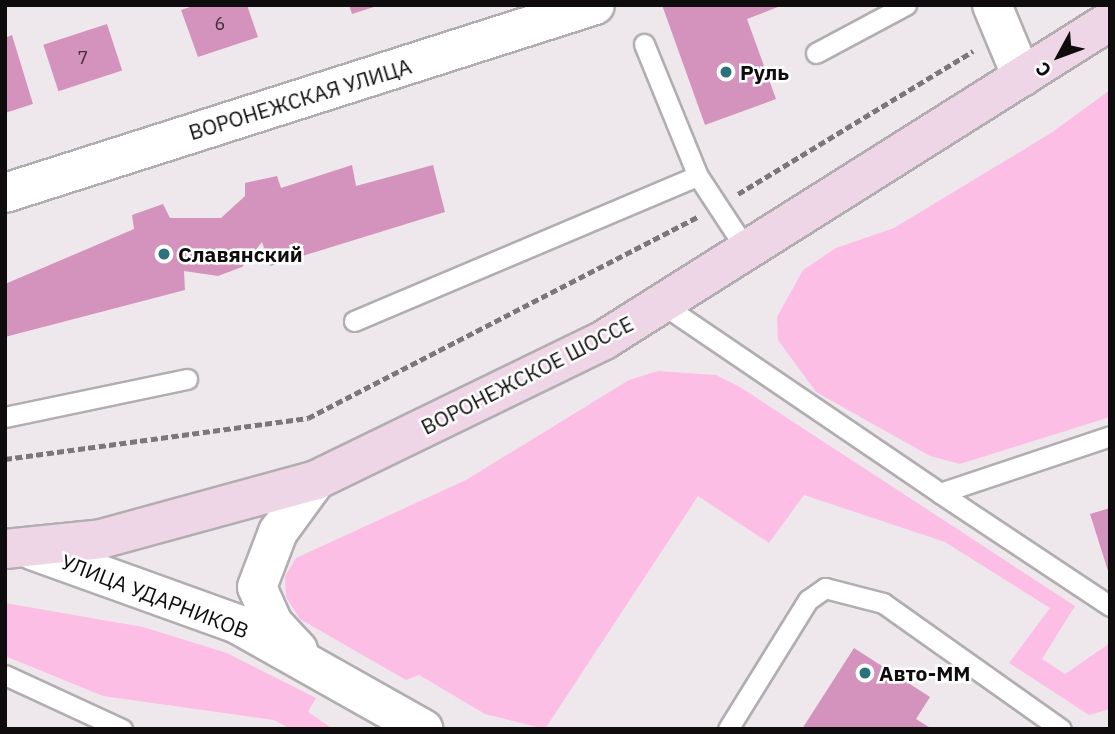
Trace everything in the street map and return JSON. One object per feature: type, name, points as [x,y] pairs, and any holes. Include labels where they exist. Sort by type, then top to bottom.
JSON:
[{"type":"main road","name":"ВОРОНЕЖСКОЕ ШОССЕ","points":[[18,549],[160,525],[316,480],[604,340],[748,252],[1110,21]]},
{"type":"street","name":"ВОРОНЕЖСКАЯ УЛИЦА","points":[[5,193],[595,5]]},
{"type":"street","points":[[998,19],[1022,77]]},
{"type":"street","points":[[306,659],[273,624],[257,587],[278,532],[316,480]]},
{"type":"street","name":"УЛИЦА УДАРНИКОВ","points":[[18,549],[169,597],[306,659],[424,729]]},
{"type":"lane","points":[[816,53],[906,5]]},
{"type":"lane","points":[[645,44],[698,176],[748,252]]},
{"type":"lane","points":[[354,321],[698,176]]},
{"type":"lane","points":[[662,304],[1110,606]]},
{"type":"lane","points":[[5,417],[187,379]]},
{"type":"lane","points":[[940,493],[1110,436]]},
{"type":"lane","points":[[729,729],[808,600],[825,588],[883,603],[1060,729]]},
{"type":"lane","points":[[5,675],[122,729]]},
{"type":"path","points":[[5,459],[308,418],[718,206],[998,19]]},
{"type":"shaded area","points":[[1110,90],[1110,417],[960,464],[930,456],[816,392],[778,340],[777,317],[803,270],[836,248],[894,228],[1051,133]]},
{"type":"shaded area","points":[[658,371],[716,375],[740,387],[1075,606],[1042,659],[1065,674],[1110,643],[1110,709],[1089,715],[1009,663],[1050,608],[945,542],[804,495],[769,543],[698,496],[545,729],[485,714],[419,675],[406,680],[300,619],[286,597],[285,576],[296,558],[466,480],[629,380]]},
{"type":"shaded area","points":[[5,603],[143,627],[227,653],[316,698],[308,712],[333,729],[290,729],[274,720],[103,696],[5,656]]},
{"type":"building","points":[[196,5],[247,5],[258,37],[198,57],[181,10]]},
{"type":"building","points":[[349,5],[377,5],[377,6],[352,14]]},
{"type":"building","name":"Руль","points":[[662,5],[783,5],[747,19],[776,99],[705,125]]},
{"type":"building","points":[[107,24],[122,71],[58,91],[43,45]]},
{"type":"building","points":[[12,35],[33,104],[5,113],[5,38]]},
{"type":"building","name":"Славянский","points":[[352,165],[356,186],[433,165],[445,212],[270,266],[262,242],[242,267],[218,276],[184,271],[185,290],[5,337],[5,284],[134,229],[132,215],[163,204],[170,218],[221,218],[245,196],[245,183],[277,176],[281,188]]},
{"type":"building","points":[[1110,508],[1110,574],[1109,574],[1090,514]]},
{"type":"building","name":"Авто-ММ","points":[[854,648],[930,697],[916,719],[932,729],[802,729]]},
{"type":"place","name":"Руль","points":[[726,72]]},
{"type":"place","name":"Славянский","points":[[164,254]]},
{"type":"place","name":"Авто-ММ","points":[[865,673]]}]
